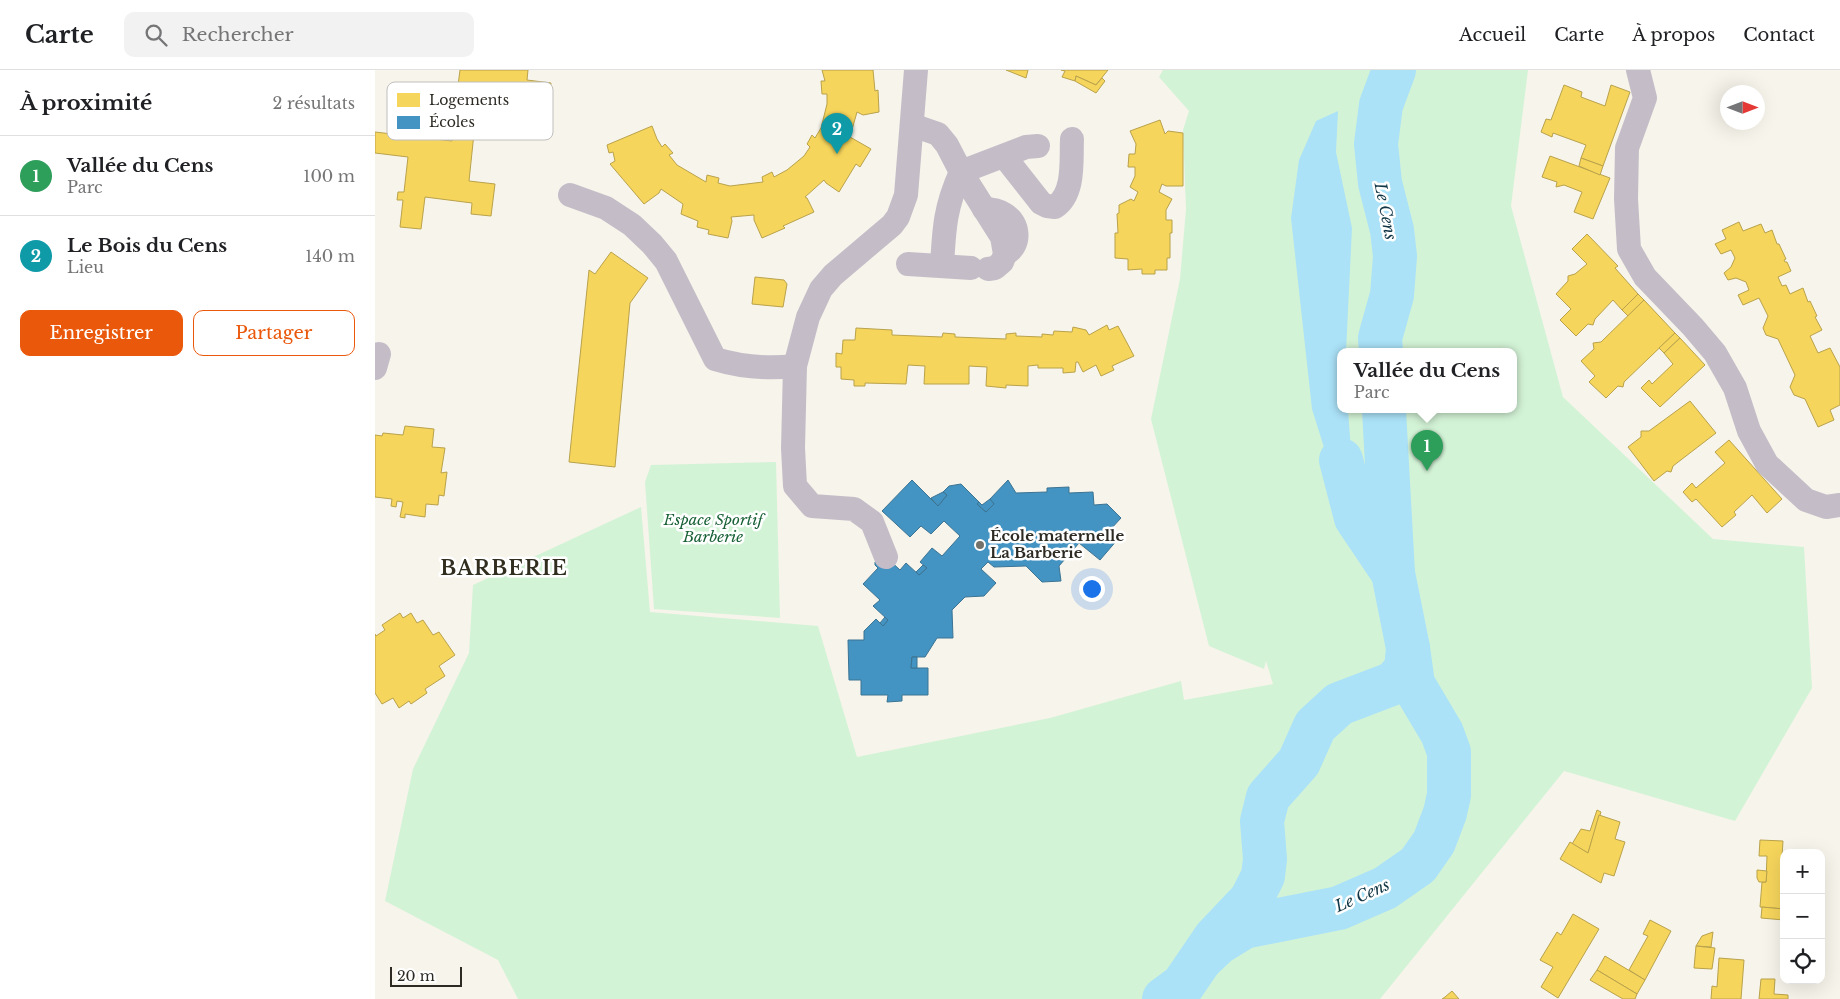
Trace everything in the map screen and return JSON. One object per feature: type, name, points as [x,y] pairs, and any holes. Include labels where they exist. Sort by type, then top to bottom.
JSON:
[{"type":"street","points":[[886,557],[872,522],[853,509],[812,506],[795,486],[793,448],[795,366],[808,317],[821,289],[833,275],[883,233],[898,217],[906,195],[916,70]]},
{"type":"street","points":[[1638,70],[1645,98],[1627,148],[1626,199],[1629,249],[1645,277],[1715,353],[1735,388],[1749,431],[1767,464],[1806,500],[1826,507],[1840,505]]},
{"type":"street","points":[[909,264],[942,266],[988,264],[1002,238],[961,172],[947,145],[938,134],[912,126]]},
{"type":"street","points":[[1004,156],[1041,203],[1055,207],[1066,196],[1069,187],[1072,139]]},
{"type":"street","points":[[942,266],[944,223],[952,192],[961,172],[1026,147],[1038,146]]},
{"type":"street","points":[[570,195],[606,208],[632,225],[652,244],[666,261],[715,358],[735,365],[777,368],[795,366]]},
{"type":"green space","points":[[1163,70],[1528,70],[1511,206],[1563,397],[1713,539],[1804,547],[1812,688],[1735,821],[1564,771],[1380,999],[518,999],[498,960],[385,901],[413,769],[469,653],[473,585],[641,507],[650,612],[818,626],[857,757],[1050,718],[1181,681],[1184,700],[1273,684],[1266,661],[1264,669],[1209,646],[1151,419],[1180,279],[1186,209],[1183,130],[1189,111],[1159,77]]},
{"type":"green space","name":"Espace Sportif Barberie","points":[[776,462],[780,618],[654,609],[645,482],[651,465]]},
{"type":"water","points":[[1338,111],[1336,152],[1352,228],[1346,348],[1337,348],[1337,413],[1348,413],[1356,518],[1341,502],[1312,409],[1291,218],[1299,160],[1316,121]]},
{"type":"building: Logements","points":[[460,70],[528,70],[527,80],[543,82],[458,82]]},
{"type":"building: Logements","points":[[822,70],[873,70],[875,91],[878,90],[879,112],[863,115],[857,112],[850,137],[871,149],[860,167],[856,164],[839,192],[824,180],[805,197],[814,212],[783,226],[785,228],[762,238],[754,220],[754,215],[731,217],[732,221],[728,238],[708,234],[709,230],[697,227],[698,221],[681,214],[683,204],[661,189],[659,193],[644,204],[610,164],[615,161],[613,152],[609,153],[607,145],[652,126],[662,147],[665,144],[673,153],[669,155],[677,165],[706,182],[707,175],[719,178],[718,183],[730,186],[763,182],[762,177],[772,172],[774,177],[787,170],[804,156],[810,147],[807,144],[812,135],[815,138],[821,128],[827,104],[827,94],[822,94],[821,81],[825,81]]},
{"type":"building: Logements","points":[[1006,70],[1028,70],[1026,78]]},
{"type":"building: Logements","points":[[1061,70],[1108,70],[1096,85],[1076,76],[1075,81],[1062,77],[1065,71]]},
{"type":"building: Logements","points":[[1076,76],[1096,85],[1102,78],[1105,81],[1096,93],[1075,81]]},
{"type":"building: Logements","points":[[1564,85],[1582,92],[1581,97],[1605,106],[1611,85],[1630,92],[1603,166],[1581,158],[1586,145],[1553,133],[1552,137],[1541,132],[1546,119],[1551,120]]},
{"type":"building: Logements","points":[[1160,120],[1165,134],[1168,131],[1183,133],[1183,186],[1166,186],[1162,184],[1159,192],[1172,199],[1166,210],[1166,220],[1172,220],[1170,258],[1167,258],[1167,270],[1155,270],[1155,274],[1142,274],[1142,269],[1128,270],[1128,259],[1115,258],[1115,233],[1118,233],[1117,214],[1119,213],[1119,205],[1131,199],[1134,201],[1138,192],[1130,187],[1135,176],[1135,167],[1128,167],[1129,154],[1135,154],[1136,144],[1130,131]]},
{"type":"building: Logements","points":[[375,132],[387,133],[387,140],[473,140],[469,181],[495,184],[491,216],[471,214],[472,203],[425,197],[421,229],[400,227],[403,200],[397,200],[398,192],[404,192],[408,157],[375,153]]},
{"type":"building: Logements","points":[[1550,156],[1610,178],[1593,219],[1574,212],[1582,192],[1564,185],[1556,187],[1557,182],[1542,177]]},
{"type":"building: Logements","points":[[1581,158],[1603,166],[1600,175],[1579,166]]},
{"type":"building: Logements","points":[[1739,222],[1743,231],[1761,224],[1765,233],[1772,230],[1777,244],[1779,244],[1786,259],[1784,260],[1791,271],[1778,277],[1782,286],[1786,285],[1790,294],[1803,288],[1822,330],[1810,336],[1818,353],[1830,348],[1840,367],[1840,405],[1830,410],[1834,420],[1818,427],[1805,399],[1794,395],[1790,387],[1795,375],[1778,339],[1766,335],[1763,328],[1768,316],[1759,298],[1743,305],[1738,295],[1749,290],[1746,282],[1736,278],[1728,280],[1724,273],[1731,267],[1735,258],[1731,250],[1721,254],[1715,244],[1726,239],[1722,230]]},
{"type":"building: Logements","points":[[1587,234],[1618,266],[1615,268],[1638,294],[1622,310],[1613,300],[1595,319],[1593,325],[1588,324],[1576,336],[1560,320],[1571,309],[1556,294],[1568,281],[1568,276],[1575,274],[1587,264],[1572,249]]},
{"type":"building: Logements","points":[[611,252],[648,278],[630,303],[615,467],[569,462],[589,270],[595,274]]},
{"type":"building: Logements","points":[[755,277],[784,280],[787,284],[783,307],[752,304]]},
{"type":"building: Logements","points":[[1638,294],[1644,300],[1628,316],[1622,310]]},
{"type":"building: Logements","points":[[1644,300],[1675,333],[1624,382],[1623,387],[1618,386],[1606,398],[1589,382],[1595,376],[1581,361],[1594,349],[1593,343],[1601,342]]},
{"type":"building: Logements","points":[[1107,325],[1109,330],[1118,326],[1134,356],[1112,366],[1114,370],[1101,376],[1096,365],[1083,372],[1078,362],[1076,362],[1075,372],[1063,373],[1063,368],[1038,368],[1038,365],[1028,366],[1028,386],[1006,385],[1006,388],[986,386],[987,367],[969,366],[969,384],[924,384],[925,366],[908,365],[906,384],[865,383],[865,386],[854,386],[854,380],[841,379],[841,367],[836,367],[836,353],[842,354],[843,340],[855,340],[856,328],[892,330],[892,335],[942,337],[943,333],[955,334],[955,337],[1006,339],[1006,334],[1016,333],[1016,336],[1042,337],[1042,334],[1053,335],[1054,331],[1072,332],[1073,327],[1086,330],[1089,335]]},
{"type":"building: Logements","points":[[1675,333],[1680,338],[1664,353],[1659,348]]},
{"type":"building: Logements","points":[[1680,338],[1705,365],[1660,407],[1641,388],[1649,380],[1652,384],[1673,364],[1664,353]]},
{"type":"building: Logements","points":[[1690,401],[1716,433],[1673,466],[1671,472],[1667,471],[1654,481],[1628,447],[1641,437],[1641,431],[1649,431]]},
{"type":"building: Logements","points":[[405,426],[434,429],[432,447],[445,448],[441,473],[447,472],[444,496],[439,495],[438,505],[426,504],[425,517],[405,514],[405,518],[400,517],[403,502],[397,501],[396,507],[391,506],[392,499],[375,497],[375,435],[382,436],[383,433],[403,435]]},
{"type":"building: Logements","points":[[1729,440],[1782,499],[1767,513],[1752,495],[1734,512],[1736,515],[1722,527],[1696,499],[1692,502],[1683,492],[1692,483],[1696,488],[1725,463],[1715,452]]},
{"type":"building: Logements","points":[[400,613],[403,618],[411,613],[417,623],[423,620],[433,635],[439,632],[455,655],[439,666],[445,676],[425,689],[427,693],[411,704],[409,701],[399,708],[393,698],[382,704],[375,693],[375,634],[376,636],[385,630],[382,625]]},
{"type":"building: Logements","points":[[1597,810],[1601,812],[1588,853],[1572,844],[1581,829],[1590,831]]},
{"type":"building: Logements","points":[[1599,815],[1620,822],[1615,839],[1625,842],[1614,876],[1604,873],[1601,883],[1560,859],[1570,842],[1588,853]]},
{"type":"building: Logements","points":[[1760,840],[1783,841],[1782,849],[1780,849],[1780,909],[1760,907],[1762,882],[1766,882],[1767,856],[1759,856]]},
{"type":"building: Logements","points":[[1757,870],[1767,871],[1766,882],[1759,882]]},
{"type":"building: Logements","points":[[1762,907],[1780,909],[1780,920],[1761,918]]},
{"type":"building: Logements","points":[[1573,914],[1599,929],[1558,998],[1541,987],[1553,967],[1540,960],[1557,932],[1561,935]]},
{"type":"building: Logements","points":[[1650,920],[1671,931],[1645,980],[1629,970],[1648,936],[1643,934]]},
{"type":"building: Logements","points":[[1713,932],[1711,947],[1696,946],[1702,936]]},
{"type":"building: Logements","points":[[1696,946],[1715,948],[1712,969],[1694,968]]},
{"type":"building: Logements","points":[[1605,956],[1645,980],[1637,994],[1597,970]]},
{"type":"building: Logements","points":[[1719,958],[1744,960],[1741,999],[1711,999],[1712,986],[1717,987]]},
{"type":"building: Logements","points":[[1597,970],[1637,994],[1635,999],[1623,999],[1590,980]]},
{"type":"building: Logements","points":[[1761,979],[1775,979],[1774,994],[1788,995],[1788,999],[1759,999]]},
{"type":"building: Logements","points":[[1452,991],[1459,999],[1442,999],[1445,997]]},
{"type":"building: Écoles","points":[[912,480],[938,506],[947,495],[943,492],[949,486],[961,484],[986,512],[994,504],[990,499],[1008,480],[1016,493],[1047,492],[1047,488],[1069,487],[1069,493],[1093,492],[1094,505],[1107,504],[1121,518],[1109,531],[1118,539],[1100,560],[1079,543],[1059,566],[1061,581],[1042,582],[1026,566],[994,567],[988,562],[981,569],[996,583],[984,596],[965,597],[952,610],[953,638],[937,638],[925,657],[912,657],[911,668],[928,668],[928,695],[902,695],[902,701],[887,702],[888,695],[861,695],[861,680],[849,680],[848,640],[864,640],[864,631],[876,619],[883,626],[888,620],[873,606],[880,600],[863,584],[878,568],[875,562],[882,556],[886,557],[900,570],[906,563],[919,575],[927,568],[920,562],[932,548],[942,556],[960,536],[944,521],[931,534],[921,526],[910,537],[882,511]]},
{"type":"building: Écoles","points":[[943,492],[947,495],[938,506],[931,498]]},
{"type":"building: Écoles","points":[[990,499],[994,504],[986,512],[977,504],[979,502],[982,505]]},
{"type":"building: Écoles","points":[[923,565],[927,568],[919,575],[916,572]]},
{"type":"building: Écoles","points":[[885,617],[888,620],[883,626],[880,623]]},
{"type":"building: Écoles","points":[[912,657],[917,657],[917,668],[911,668]]},
{"type":"waterway","name":"Le Cens","points":[[1381,348],[1380,338],[1392,295],[1395,256],[1392,230],[1380,183],[1376,144],[1381,105],[1394,70]]},
{"type":"waterway","name":"Le Cens","points":[[1201,959],[1218,943],[1244,927],[1339,908],[1385,888],[1418,865],[1434,842],[1445,813],[1449,795],[1449,752],[1442,733],[1413,684],[1393,573],[1384,413]]},
{"type":"waterway","points":[[1341,460],[1356,518],[1393,573]]},
{"type":"waterway","name":"Le Cens","points":[[1164,999],[1183,985],[1215,938],[1251,900],[1263,876],[1265,859],[1262,821],[1268,797],[1299,762],[1315,726],[1339,704],[1394,683],[1406,669],[1408,648]]},
{"type":"place","name":"Le Bois du Cens","points":[[837,154]]},
{"type":"place","name":"Vallée du Cens","points":[[1427,471]]},
{"type":"place","name":"École maternelle La Barberie","points":[[980,545]]},
{"type":"district","name":"BARBERIE","points":[[504,568]]}]
